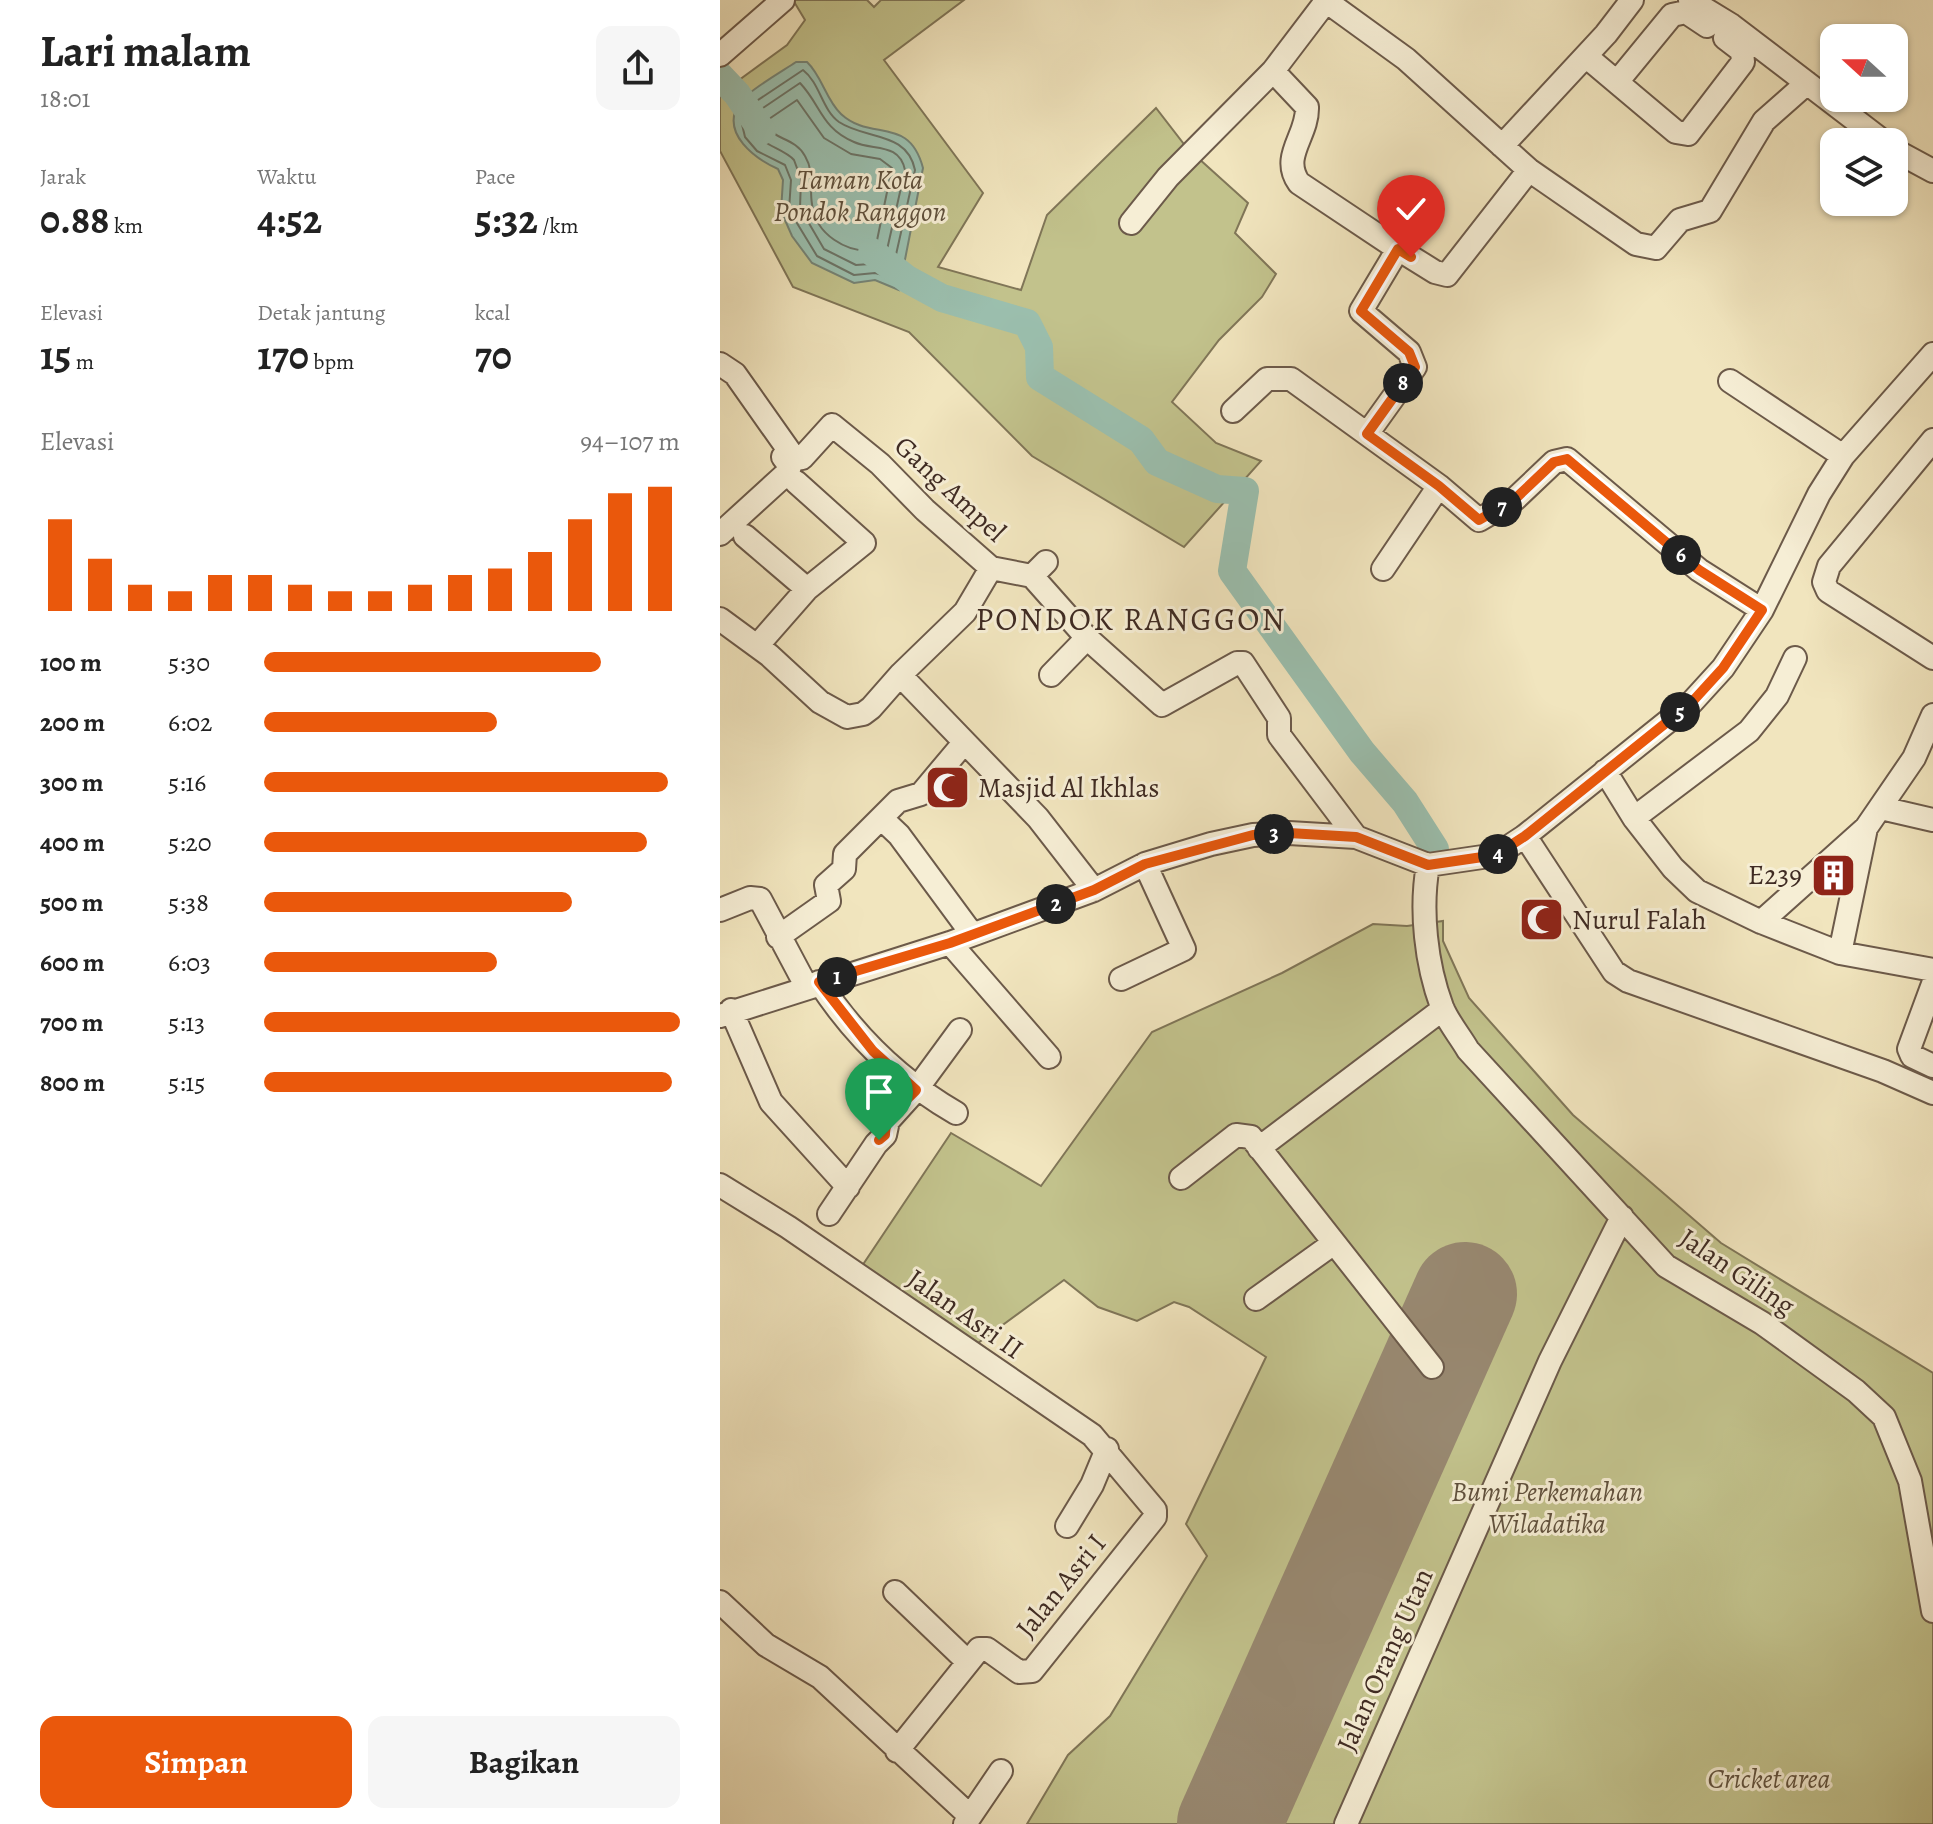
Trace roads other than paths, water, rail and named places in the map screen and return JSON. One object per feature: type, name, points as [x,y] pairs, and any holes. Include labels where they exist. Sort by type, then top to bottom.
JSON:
[{"type":"street","points":[[748,0],[763,17]]},
{"type":"street","points":[[720,55],[783,0]]},
{"type":"street","points":[[1131,223],[1168,177],[1273,71],[1327,0],[1406,59],[1529,170],[1636,244],[1656,248],[1680,220],[1710,211],[1764,121],[1807,83]]},
{"type":"street","points":[[1502,146],[1606,34],[1632,0]]},
{"type":"street","points":[[1690,0],[1728,32],[1807,83],[1866,128]]},
{"type":"street","points":[[1594,63],[1676,132],[1688,134],[1743,62],[1742,51],[1728,32],[1692,15],[1672,15],[1617,82]]},
{"type":"street","points":[[1273,71],[1307,107],[1307,118],[1291,158],[1290,171],[1299,183],[1435,272],[1447,275],[1529,170]]},
{"type":"street","points":[[1908,158],[1933,171]]},
{"type":"street","points":[[1367,434],[1415,367],[1409,352],[1361,311],[1398,249]]},
{"type":"street","points":[[848,1187],[771,1102],[726,1013],[950,943],[1094,890],[1145,864],[1253,835],[1289,833],[1356,837],[1428,865],[1496,855],[1525,836],[1692,702],[1723,668],[1762,610],[1819,494],[1843,456],[1933,354]]},
{"type":"street","name":"Gang Ampel","points":[[720,364],[735,374],[797,460],[832,425],[880,464],[991,568],[965,612],[863,714],[847,717],[820,702],[757,646]]},
{"type":"street","points":[[1233,411],[1267,379],[1291,379],[1439,486],[1479,520],[1515,499],[1554,462],[1567,459],[1699,570],[1762,610]]},
{"type":"street","points":[[1730,381],[1843,456]]},
{"type":"street","points":[[720,619],[757,646],[807,589],[864,543],[792,477],[788,463],[742,402]]},
{"type":"street","points":[[1933,440],[1829,566],[1824,582],[1828,591],[1933,658]]},
{"type":"street","points":[[720,534],[792,477]]},
{"type":"street","points":[[1383,569],[1439,486]]},
{"type":"street","points":[[745,536],[807,589]]},
{"type":"street","points":[[991,568],[1039,569],[1087,638],[1162,705],[1237,663],[1243,663],[1279,718],[1279,735],[1356,837]]},
{"type":"street","points":[[1051,675],[1087,638]]},
{"type":"street","points":[[1634,818],[1749,731],[1777,696],[1795,658]]},
{"type":"street","points":[[900,675],[963,744],[1038,818],[1094,890]]},
{"type":"street","points":[[1761,922],[1866,828],[1914,758],[1933,715]]},
{"type":"street","points":[[778,937],[829,901],[826,885],[844,869],[845,854],[898,801],[921,794],[963,744]]},
{"type":"street","points":[[1605,771],[1634,818],[1673,868],[1697,891],[1761,922],[1840,953],[1933,970]]},
{"type":"street","points":[[1881,808],[1933,820]]},
{"type":"street","points":[[881,818],[899,835],[972,934]]},
{"type":"street","points":[[1840,953],[1866,828]]},
{"type":"street","points":[[1525,836],[1604,961],[1628,981],[1868,1065],[1933,1093]]},
{"type":"street","points":[[1121,979],[1184,949],[1145,864]]},
{"type":"street","name":"Jalan Giling","points":[[1428,865],[1424,885],[1429,954],[1443,1009],[1468,1050],[1666,1266],[1762,1323],[1856,1391],[1884,1417],[1910,1481],[1933,1611]]},
{"type":"street","points":[[720,910],[750,898],[760,899],[803,980],[916,1090],[956,1113]]},
{"type":"street","points":[[950,943],[1049,1057]]},
{"type":"street","points":[[1933,984],[1909,1049],[1912,1056],[1933,1066]]},
{"type":"street","points":[[1259,1148],[1443,1009]]},
{"type":"street","points":[[829,1214],[876,1144],[884,1137],[888,1121],[916,1090],[960,1030]]},
{"type":"street","points":[[1181,1178],[1236,1135],[1246,1135],[1432,1367]]},
{"type":"street","name":"Jalan Asri II","points":[[720,1185],[788,1227],[1092,1435],[1107,1449],[1156,1514]]},
{"type":"street","name":"Jalan Orang Utan","points":[[1346,1824],[1550,1361],[1622,1217]]},
{"type":"street","points":[[1256,1299],[1334,1243]]},
{"type":"street","points":[[1067,1526],[1092,1485],[1107,1449]]},
{"type":"street","name":"Jalan Asri I","points":[[968,1662],[983,1648],[1019,1672],[1032,1671],[1156,1514]]},
{"type":"street","points":[[895,1592],[968,1662],[897,1751]]},
{"type":"street","points":[[720,1602],[766,1645],[820,1677],[967,1820],[1001,1771]]},
{"type":"water","points":[[796,62],[807,62],[841,114],[864,127],[899,135],[917,152],[923,168],[899,290],[875,280],[854,283],[812,263],[792,236],[781,211],[783,180],[778,169],[751,152],[737,135],[734,114],[739,103],[757,87]]},
{"type":"waterway","points":[[720,76],[737,94],[762,131]]},
{"type":"waterway","points":[[872,252],[907,279],[942,298],[1027,323],[1039,347],[1040,377],[1141,440],[1157,462],[1217,489],[1245,491],[1232,571],[1362,752],[1405,802],[1435,849]]},
{"type":"place","name":"Masjid Al Ikhlas","points":[[947,788]]},
{"type":"place","name":"E239","points":[[1833,875]]},
{"type":"place","name":"Nurul Falah","points":[[1541,920]]},
{"type":"district","name":"PONDOK RANGGON","points":[[1131,619]]},
{"type":"park label","name":"Taman Kota Pondok Ranggon","points":[[860,196]]},
{"type":"park label","name":"Bumi Perkemahan Wiladatika","points":[[1547,1508]]},
{"type":"park label","name":"Cricket area","points":[[1769,1779]]}]
